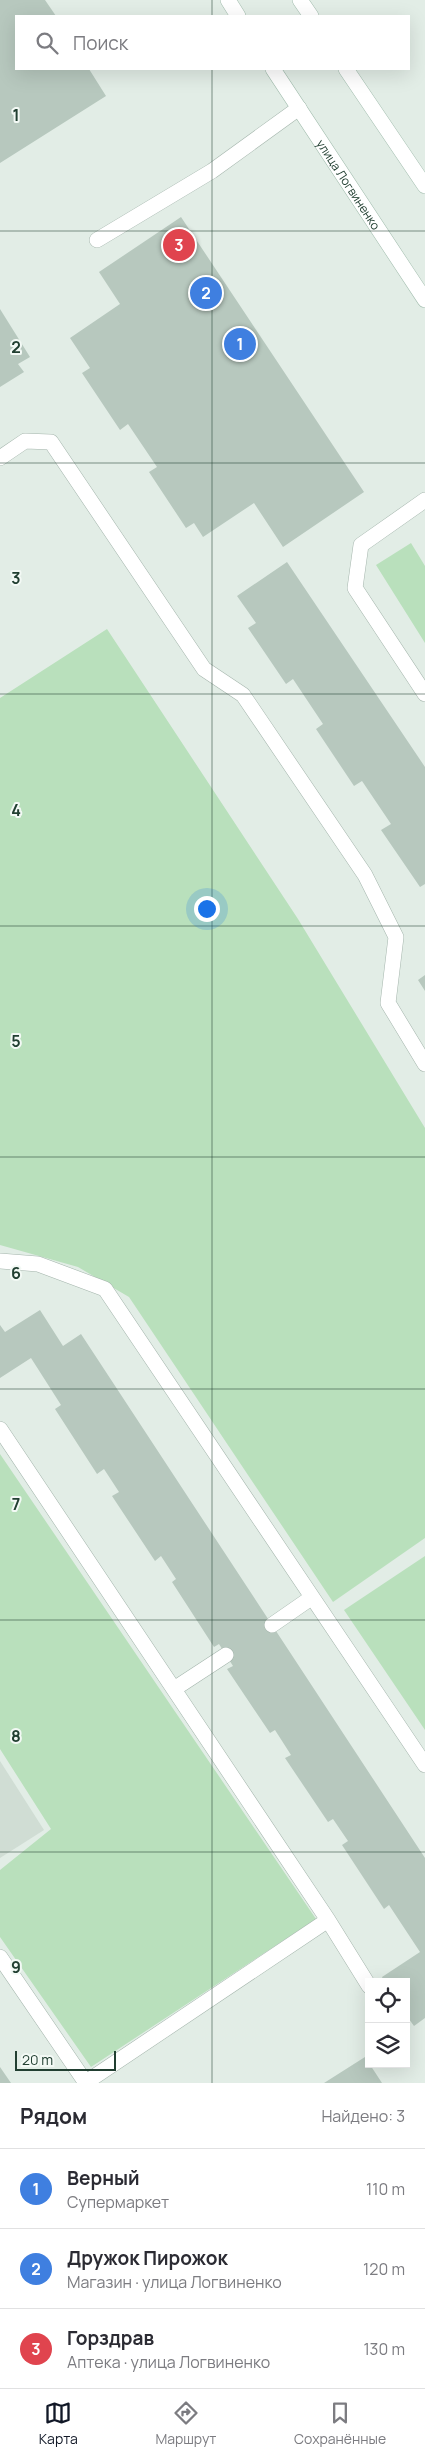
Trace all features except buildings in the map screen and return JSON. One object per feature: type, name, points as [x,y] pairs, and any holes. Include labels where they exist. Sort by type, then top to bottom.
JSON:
[{"type":"main road","points":[[228,0],[237,15]]},
{"type":"main road","points":[[300,0],[310,15]]},
{"type":"main road","name":"улица Логвиненко","points":[[274,70],[425,300]]},
{"type":"main road","points":[[347,70],[425,186]]},
{"type":"main road","points":[[96,240],[212,171],[299,108]]},
{"type":"main road","points":[[0,458],[25,441],[51,442],[204,669],[243,695],[365,874],[396,937],[388,1003],[425,1064]]},
{"type":"main road","points":[[425,500],[361,545],[355,588],[425,694]]},
{"type":"main road","points":[[0,1261],[38,1264],[105,1289],[425,1765]]},
{"type":"main road","points":[[0,1429],[328,1920],[365,1980]]},
{"type":"main road","points":[[272,1625],[311,1598]]},
{"type":"main road","points":[[174,1689],[226,1655]]},
{"type":"main road","points":[[0,1957],[86,2083],[328,1920]]},
{"type":"shaded area","points":[[0,1761],[44,1830],[0,1858]]},
{"type":"green space","points":[[411,543],[425,566],[425,643],[376,565]]},
{"type":"green space","points":[[107,629],[298,919],[425,1128],[425,1538],[333,1602],[129,1297],[78,1267],[0,1245],[0,698]]},
{"type":"green space","points":[[0,1454],[316,1919],[91,2067],[0,1937],[0,1870],[51,1829],[0,1749]]},
{"type":"green space","points":[[425,1556],[425,1730],[344,1610]]},
{"type":"place","name":"Горздрав","points":[[179,245]]},
{"type":"place","name":"Дружок Пирожок","points":[[206,293]]},
{"type":"place","name":"Верный","points":[[240,344]]}]
